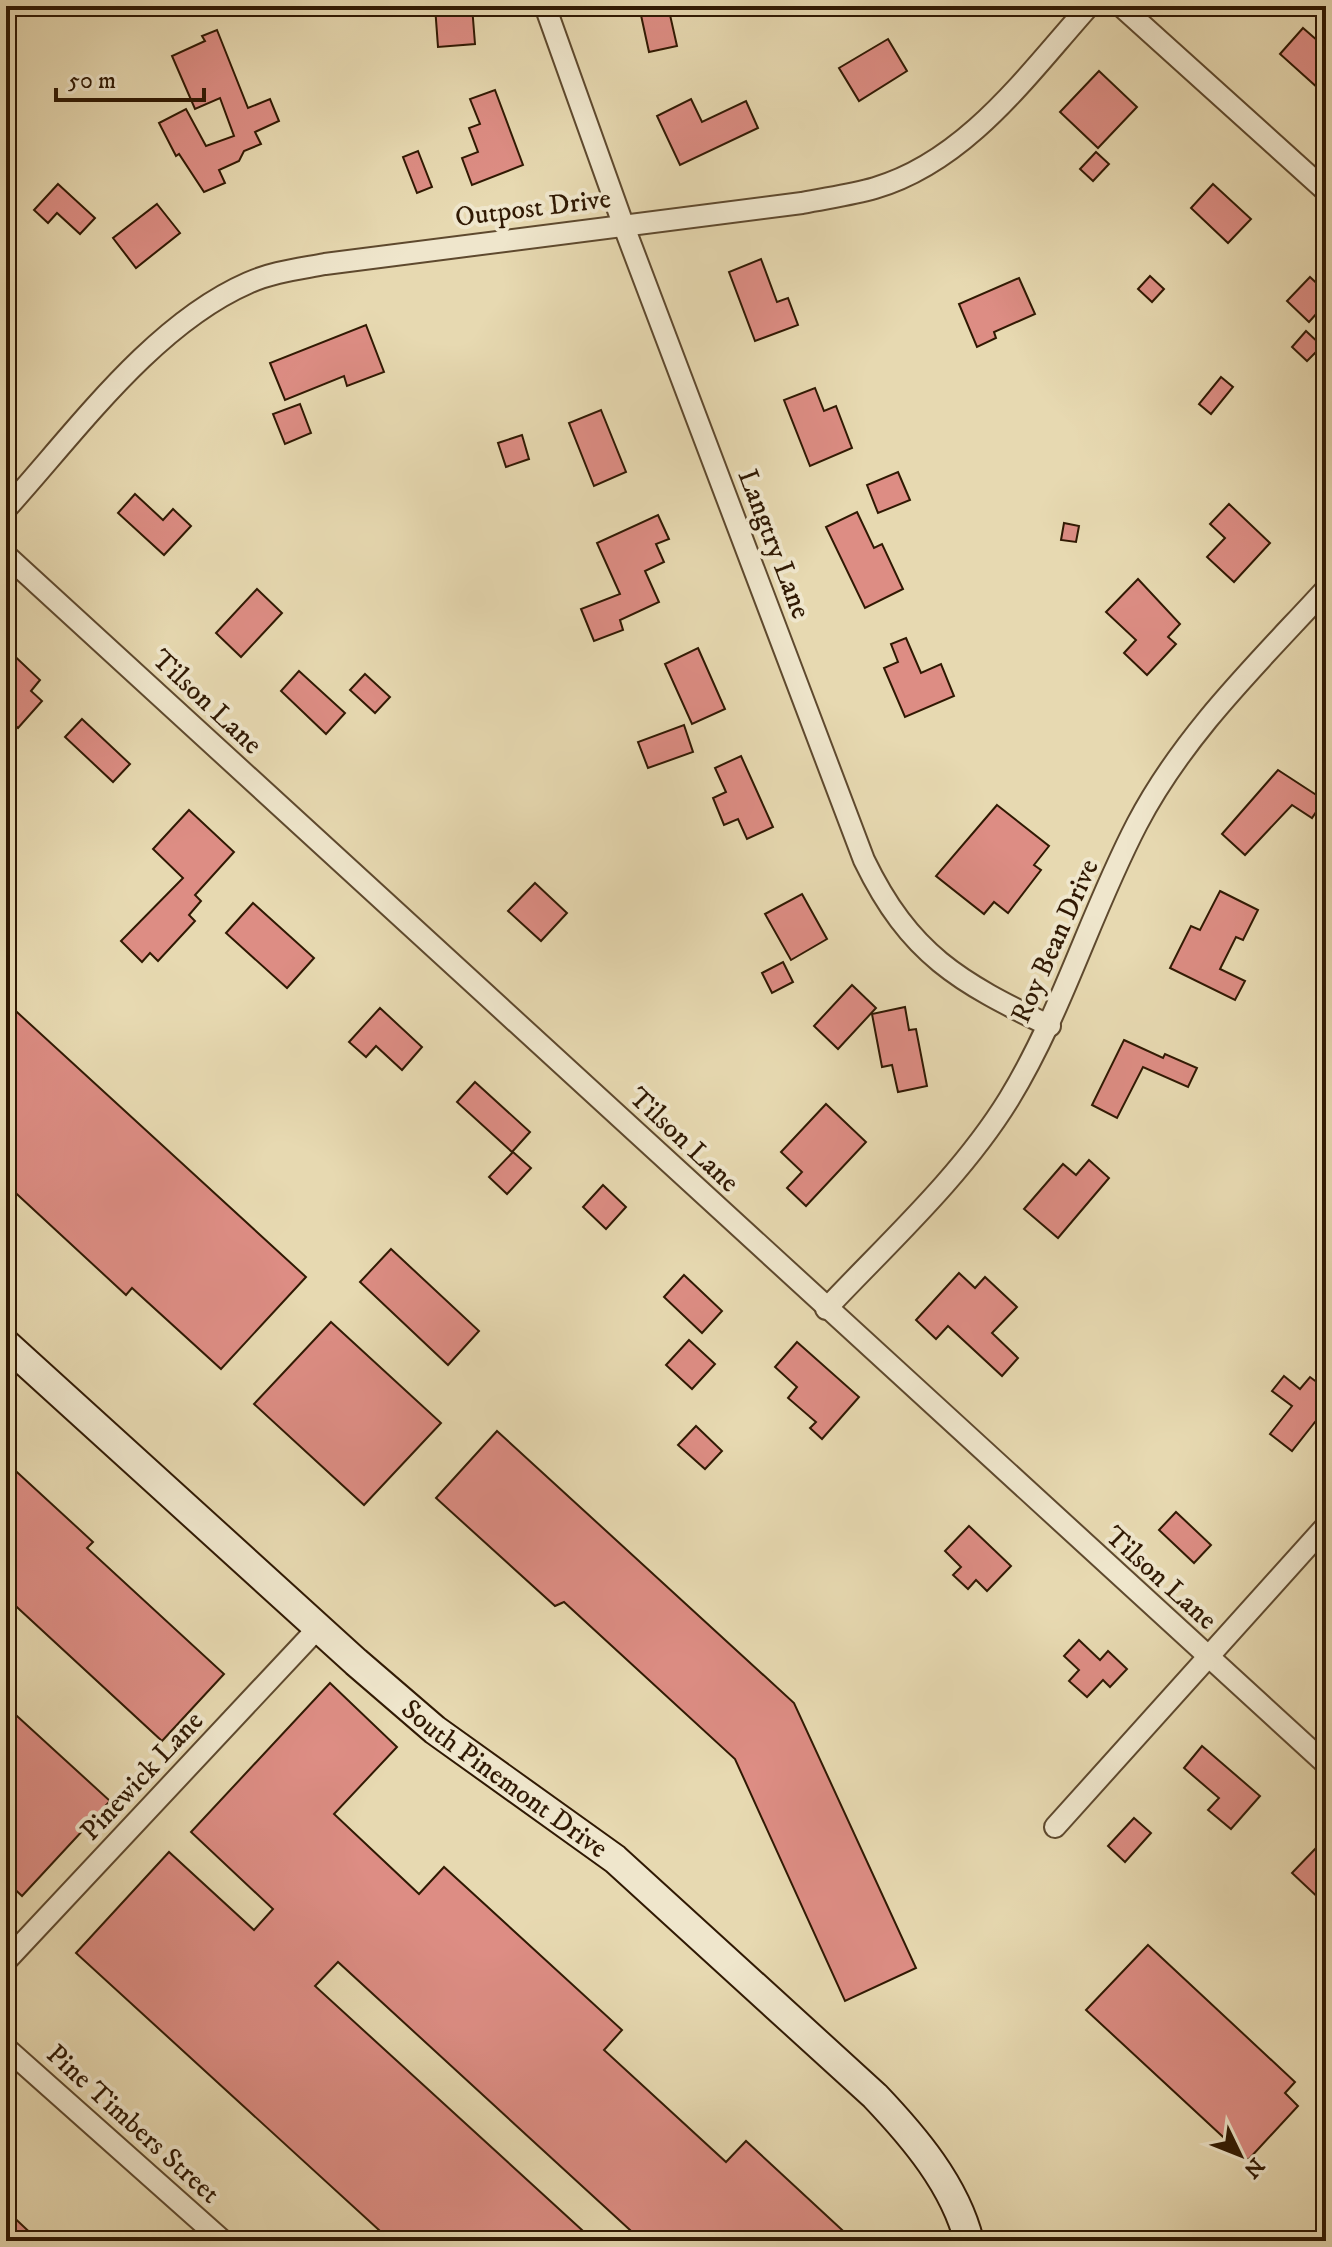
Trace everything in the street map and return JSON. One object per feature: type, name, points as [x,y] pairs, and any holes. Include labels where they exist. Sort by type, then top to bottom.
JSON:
[{"type":"street","name":"Langtry Lane","points":[[545,6],[623,224],[864,860],[883,899],[924,950],[953,973],[980,992],[1050,1026]]},
{"type":"street","name":"Outpost Drive","points":[[6,509],[134,368],[187,319],[248,283],[279,272],[325,264],[802,203],[877,188],[962,141],[992,114],[1089,6]]},
{"type":"street","points":[[1121,6],[1326,191]]},
{"type":"street","name":"Tilson Lane","points":[[6,555],[1326,1764]]},
{"type":"street","name":"Roy Bean Drive","points":[[826,1309],[978,1141],[1008,1101],[1050,1026],[1136,824],[1185,743],[1326,589]]},
{"type":"street","name":"South Pinemont Drive","points":[[6,1344],[318,1628],[435,1730],[615,1859],[875,2096],[912,2136],[943,2183],[965,2224],[969,2241]]},
{"type":"street","points":[[1055,1827],[1326,1526]]},
{"type":"street","name":"Pinewick Lane","points":[[6,1961],[318,1628]]},
{"type":"street","name":"Pine Timbers Street","points":[[6,2048],[223,2241]]},
{"type":"building","points":[[435,6],[472,6],[475,44],[438,47]]},
{"type":"building","points":[[639,6],[668,6],[677,46],[649,52]]},
{"type":"building","points":[[1303,28],[1326,48],[1326,81],[1319,89],[1280,54]]},
{"type":"building","points":[[217,30],[248,108],[270,99],[279,121],[255,132],[261,144],[244,151],[239,161],[219,170],[225,183],[204,192],[179,154],[176,156],[159,123],[186,109],[206,146],[234,136],[220,98],[195,109],[172,56],[205,41],[202,36]]},
{"type":"building","points":[[888,39],[907,71],[859,101],[839,68]]},
{"type":"building","points":[[1099,71],[1137,107],[1098,148],[1060,112]]},
{"type":"building","points":[[495,90],[523,165],[472,185],[462,158],[478,152],[469,128],[480,124],[470,99]]},
{"type":"building","points":[[691,99],[702,122],[746,101],[758,128],[680,165],[657,116]]},
{"type":"building","points":[[418,151],[432,187],[417,193],[403,157]]},
{"type":"building","points":[[1096,152],[1109,164],[1093,181],[1080,169]]},
{"type":"building","points":[[58,184],[95,218],[80,234],[57,213],[48,223],[34,210]]},
{"type":"building","points":[[1213,184],[1251,219],[1228,243],[1191,208]]},
{"type":"building","points":[[157,204],[180,233],[136,268],[113,238]]},
{"type":"building","points":[[761,259],[777,302],[788,298],[798,325],[755,341],[729,272]]},
{"type":"building","points":[[1150,276],[1164,289],[1152,302],[1138,289]]},
{"type":"building","points":[[1310,277],[1326,292],[1326,303],[1309,322],[1287,301]]},
{"type":"building","points":[[1019,278],[1035,314],[994,332],[996,338],[977,347],[959,304]]},
{"type":"building","points":[[366,325],[384,372],[347,386],[344,376],[285,400],[270,363]]},
{"type":"building","points":[[1306,331],[1322,346],[1307,361],[1292,347]]},
{"type":"building","points":[[1221,377],[1233,387],[1211,414],[1199,404]]},
{"type":"building","points":[[815,388],[824,411],[836,406],[852,448],[810,466],[784,400]]},
{"type":"building","points":[[300,404],[311,433],[285,444],[273,414]]},
{"type":"building","points":[[601,410],[626,472],[594,486],[569,423]]},
{"type":"building","points":[[522,435],[529,459],[506,467],[498,443]]},
{"type":"building","points":[[898,472],[910,500],[878,513],[867,485]]},
{"type":"building","points":[[135,494],[163,520],[173,509],[191,526],[164,555],[118,513]]},
{"type":"building","points":[[1229,504],[1270,543],[1234,582],[1207,557],[1225,538],[1210,524]]},
{"type":"building","points":[[857,512],[874,548],[882,544],[903,589],[865,608],[826,527]]},
{"type":"building","points":[[658,515],[669,539],[656,544],[664,562],[645,571],[659,602],[620,620],[623,630],[594,641],[581,609],[620,594],[597,543]]},
{"type":"building","points":[[1064,523],[1079,526],[1076,542],[1061,540]]},
{"type":"building","points":[[1138,579],[1180,624],[1168,637],[1176,644],[1147,675],[1124,653],[1136,640],[1106,612]]},
{"type":"building","points":[[257,589],[282,613],[241,657],[216,633]]},
{"type":"building","points":[[906,638],[921,673],[941,664],[954,696],[905,717],[884,668],[898,662],[891,644]]},
{"type":"building","points":[[6,648],[40,680],[31,691],[42,701],[18,728],[6,717]]},
{"type":"building","points":[[698,648],[725,709],[692,724],[665,664]]},
{"type":"building","points":[[299,671],[345,713],[326,734],[281,691]]},
{"type":"building","points":[[365,674],[390,697],[375,713],[350,690]]},
{"type":"building","points":[[82,719],[130,764],[113,782],[65,737]]},
{"type":"building","points":[[684,725],[693,752],[648,768],[638,742]]},
{"type":"building","points":[[741,756],[773,827],[747,839],[738,819],[724,825],[713,798],[726,792],[715,768]]},
{"type":"building","points":[[1278,770],[1324,800],[1312,818],[1292,805],[1245,855],[1222,834]]},
{"type":"building","points":[[997,805],[1049,846],[1034,865],[1041,870],[1008,913],[994,902],[984,914],[936,876]]},
{"type":"building","points":[[189,810],[234,852],[195,895],[201,901],[189,915],[195,921],[158,961],[150,953],[142,962],[121,941],[183,878],[153,849]]},
{"type":"building","points":[[535,883],[567,913],[541,941],[508,911]]},
{"type":"building","points":[[1220,891],[1258,910],[1243,940],[1236,937],[1220,969],[1245,981],[1235,1000],[1170,968],[1191,926],[1200,930]]},
{"type":"building","points":[[802,894],[827,939],[791,960],[765,914]]},
{"type":"building","points":[[253,903],[314,958],[287,988],[226,933]]},
{"type":"building","points":[[783,962],[793,982],[772,993],[762,973]]},
{"type":"building","points":[[852,985],[876,1008],[838,1049],[814,1026]]},
{"type":"building","points":[[6,1002],[306,1277],[221,1369],[132,1288],[126,1295],[6,1184]]},
{"type":"building","points":[[905,1007],[909,1030],[916,1029],[927,1086],[898,1092],[892,1065],[882,1067],[872,1014]]},
{"type":"building","points":[[380,1008],[422,1047],[402,1070],[376,1046],[366,1057],[349,1042]]},
{"type":"building","points":[[1124,1040],[1163,1058],[1165,1054],[1197,1068],[1188,1087],[1143,1067],[1117,1118],[1092,1105]]},
{"type":"building","points":[[475,1082],[530,1132],[512,1152],[457,1102]]},
{"type":"building","points":[[826,1104],[866,1142],[806,1206],[787,1188],[802,1172],[781,1152]]},
{"type":"building","points":[[513,1152],[531,1168],[507,1194],[489,1177]]},
{"type":"building","points":[[1089,1160],[1109,1178],[1058,1238],[1024,1209],[1063,1164],[1076,1175]]},
{"type":"building","points":[[603,1185],[626,1207],[606,1229],[583,1207]]},
{"type":"building","points":[[391,1249],[479,1331],[448,1365],[360,1282]]},
{"type":"building","points":[[959,1273],[975,1288],[985,1277],[1017,1307],[992,1333],[1018,1358],[1002,1376],[948,1326],[936,1339],[916,1320]]},
{"type":"building","points":[[684,1275],[722,1311],[702,1333],[664,1297]]},
{"type":"building","points":[[331,1322],[441,1423],[364,1505],[254,1404]]},
{"type":"building","points":[[689,1340],[715,1364],[692,1389],[666,1365]]},
{"type":"building","points":[[797,1342],[859,1397],[822,1439],[810,1428],[816,1422],[788,1398],[797,1387],[775,1367]]},
{"type":"building","points":[[1284,1376],[1300,1389],[1310,1377],[1326,1389],[1326,1408],[1292,1451],[1270,1434],[1292,1406],[1272,1391]]},
{"type":"building","points":[[696,1426],[722,1451],[705,1469],[678,1445]]},
{"type":"building","points":[[497,1431],[794,1703],[916,1968],[845,2001],[735,1759],[564,1602],[555,1606],[436,1498]]},
{"type":"building","points":[[6,1462],[93,1542],[87,1548],[224,1674],[162,1741],[6,1597]]},
{"type":"building","points":[[1176,1512],[1211,1545],[1194,1563],[1159,1530]]},
{"type":"building","points":[[969,1526],[1011,1566],[987,1591],[976,1580],[968,1589],[953,1575],[961,1567],[945,1551]]},
{"type":"building","points":[[1079,1640],[1100,1660],[1108,1651],[1127,1669],[1110,1687],[1103,1680],[1087,1697],[1069,1681],[1079,1670],[1064,1656]]},
{"type":"building","points":[[330,1683],[397,1747],[334,1814],[419,1894],[444,1867],[622,2030],[604,2050],[726,2162],[746,2141],[854,2241],[642,2241],[338,1962],[315,1986],[594,2241],[391,2241],[76,1953],[169,1852],[254,1930],[273,1909],[191,1832]]},
{"type":"building","points":[[6,1706],[110,1801],[22,1896],[6,1881]]},
{"type":"building","points":[[1202,1746],[1260,1796],[1231,1829],[1208,1810],[1219,1798],[1184,1768]]},
{"type":"building","points":[[1134,1818],[1151,1833],[1125,1862],[1108,1846]]},
{"type":"building","points":[[1317,1847],[1326,1855],[1326,1905],[1292,1873]]},
{"type":"building","points":[[1148,1945],[1295,2082],[1285,2093],[1298,2106],[1248,2160],[1086,2010]]},
{"type":"building","points":[[6,2210],[39,2241],[6,2241]]}]
